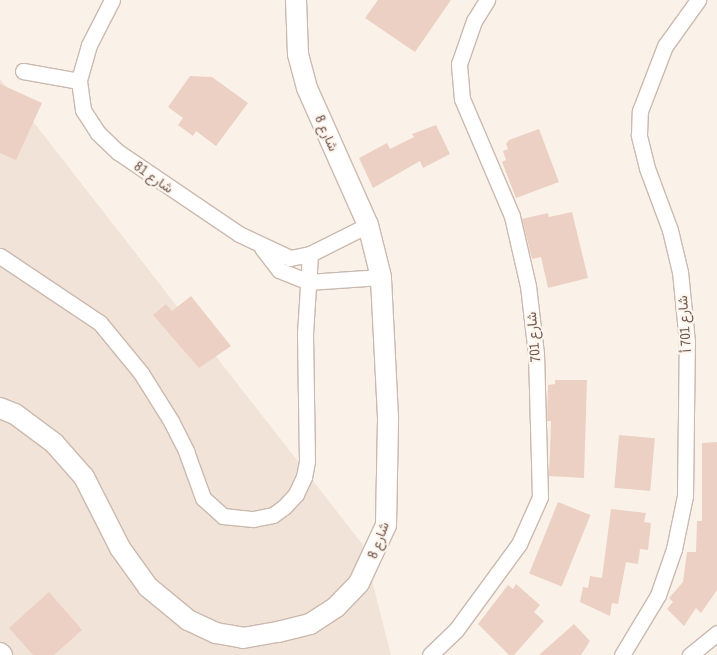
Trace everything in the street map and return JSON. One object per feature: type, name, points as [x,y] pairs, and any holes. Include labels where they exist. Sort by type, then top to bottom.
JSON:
[{"type":"street","name":"شارع 81","points":[[112,0],[86,52],[79,81],[83,110],[98,133],[118,152],[262,248],[290,258],[310,254],[368,225]]},
{"type":"street","name":"شارع 8","points":[[0,408],[15,414],[54,443],[66,456],[84,477],[120,548],[148,587],[188,620],[216,633],[243,638],[310,624],[336,607],[358,584],[386,525],[388,417],[381,277],[368,225],[306,88],[298,54],[296,0]]},
{"type":"street","name":"شارع 701","points":[[430,655],[456,630],[519,544],[540,496],[536,354],[528,286],[512,216],[462,99],[459,64],[474,21],[487,0]]},
{"type":"street","name":"شارع 701 أ","points":[[622,655],[658,595],[674,549],[685,496],[687,342],[680,272],[670,230],[639,135],[640,111],[665,46],[698,0]]},
{"type":"street","points":[[23,71],[79,81]]},
{"type":"street","name":"شارع 81","points":[[262,248],[280,270],[308,282],[381,277]]},
{"type":"street","points":[[0,256],[79,307],[114,338],[171,421],[186,450],[202,498],[212,509],[237,518],[273,515],[296,494],[304,477],[307,461],[308,282],[310,254]]},
{"type":"street","points":[[690,655],[717,633]]},
{"type":"shaded area","points":[[0,79],[363,545],[391,655],[0,655]]},
{"type":"building","points":[[378,0],[451,0],[415,52],[365,18]]},
{"type":"building","points":[[190,76],[212,77],[248,103],[216,146],[196,131],[193,136],[178,125],[183,118],[168,107]]},
{"type":"building","points":[[0,84],[42,103],[16,160],[0,153]]},
{"type":"building","points":[[436,125],[450,154],[423,168],[420,161],[373,188],[359,158],[387,143],[390,149],[414,137],[412,134]]},
{"type":"building","points":[[539,129],[559,182],[516,198],[502,162],[506,160],[503,151],[508,149],[506,144],[509,140]]},
{"type":"building","points":[[572,212],[588,278],[548,288],[541,257],[532,259],[522,219],[548,213],[549,217]]},
{"type":"building","points":[[191,296],[231,346],[199,368],[153,315],[166,304],[172,311]]},
{"type":"building","points":[[555,380],[587,380],[584,478],[549,476],[551,421],[547,421],[548,385],[555,384]]},
{"type":"building","points":[[619,435],[655,438],[650,491],[614,488]]},
{"type":"building","points":[[717,442],[717,590],[701,613],[696,608],[684,626],[667,609],[673,602],[669,598],[683,582],[687,552],[696,552],[697,521],[702,521],[702,443]]},
{"type":"building","points":[[558,502],[590,515],[562,587],[529,573]]},
{"type":"building","points":[[611,509],[646,513],[644,522],[651,523],[648,550],[640,549],[638,564],[626,562],[618,604],[612,603],[610,616],[580,602],[583,587],[588,588],[590,576],[602,578]]},
{"type":"building","points":[[516,584],[540,605],[534,612],[544,621],[514,655],[509,655],[478,624],[508,585],[513,589]]},
{"type":"building","points":[[49,592],[82,630],[54,655],[33,655],[9,628]]},
{"type":"building","points":[[574,624],[590,641],[581,655],[539,655]]}]
